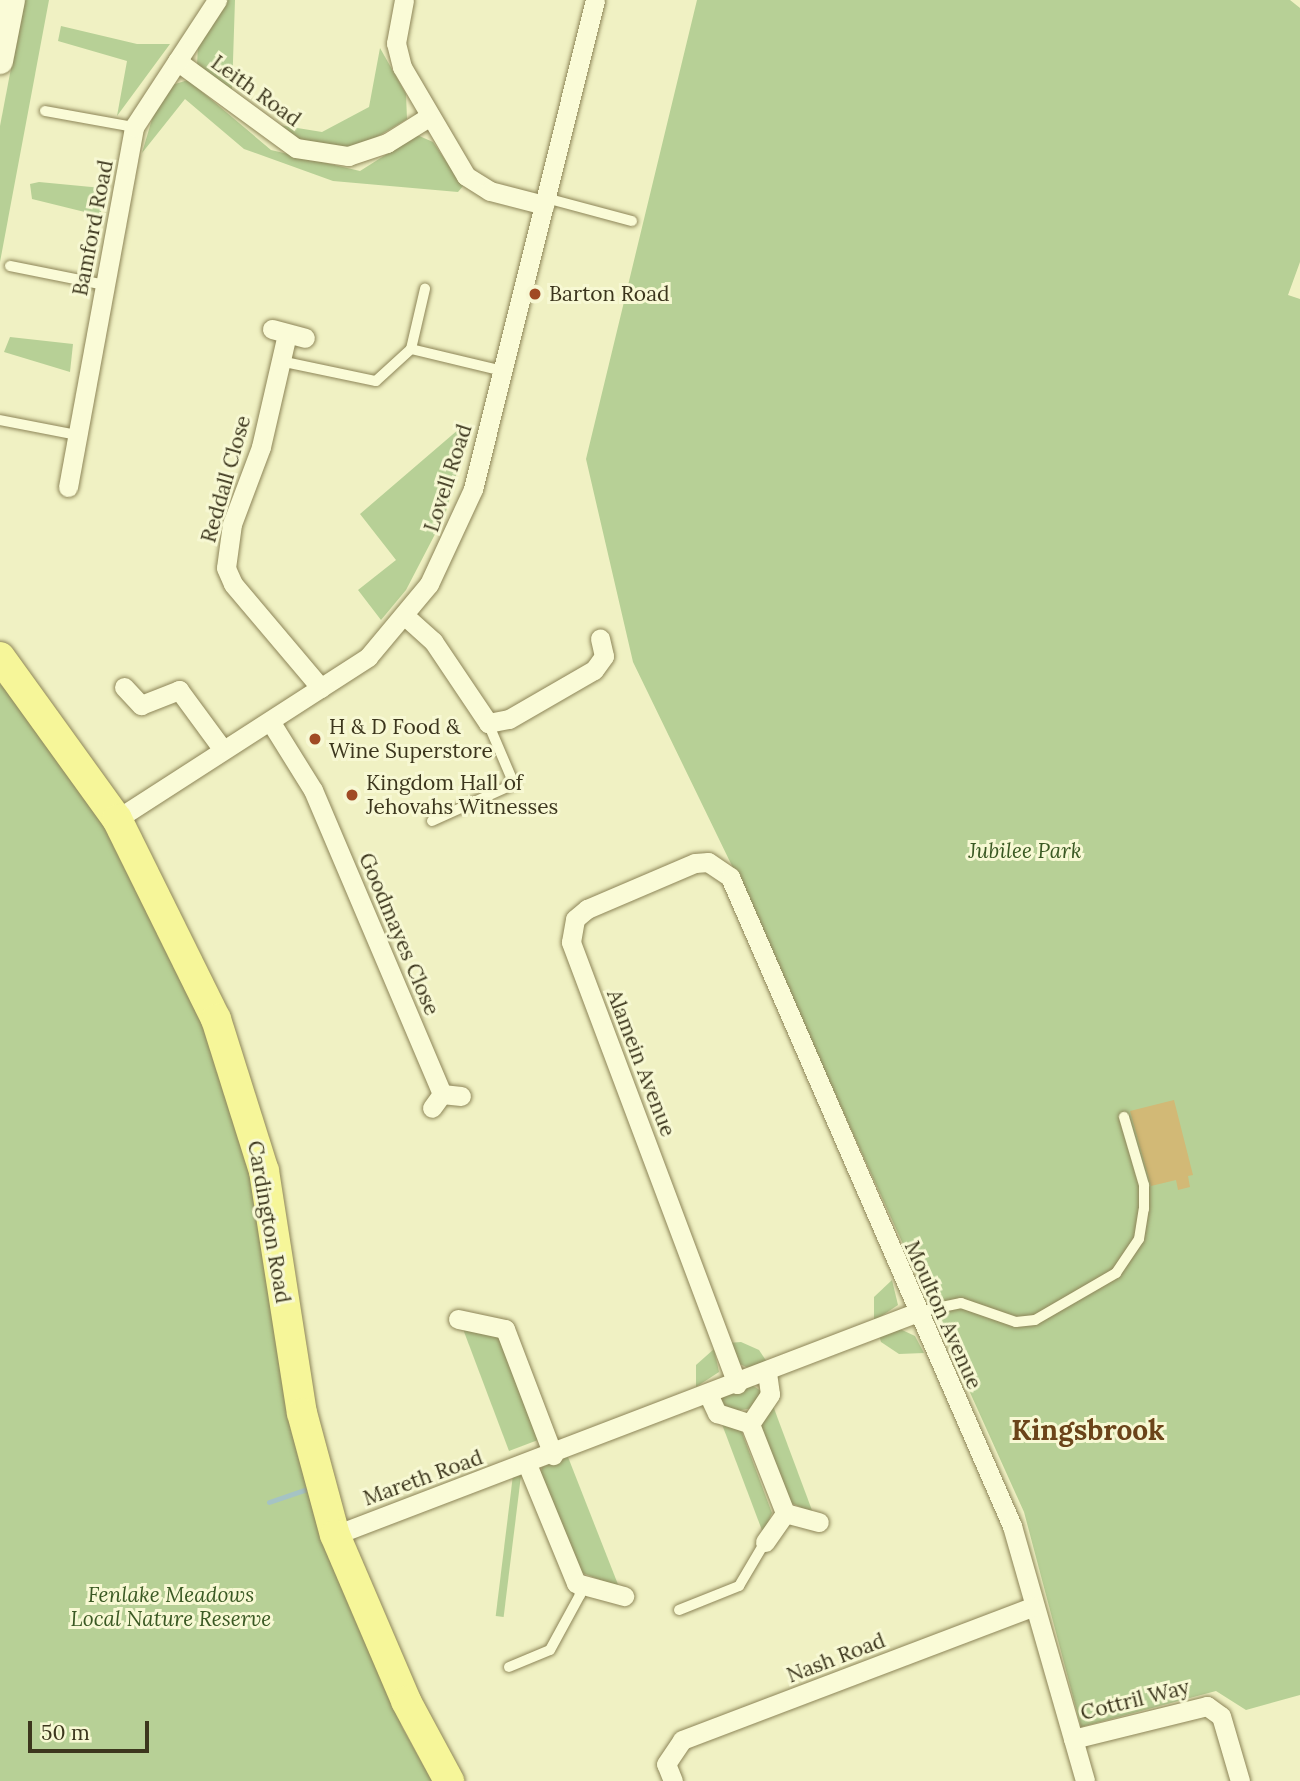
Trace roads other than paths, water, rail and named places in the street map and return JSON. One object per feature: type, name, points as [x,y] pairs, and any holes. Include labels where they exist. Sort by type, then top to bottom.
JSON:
[{"type":"main road","name":"Cardington Road","points":[[0,657],[117,819],[194,969],[240,1087],[264,1171],[302,1413],[335,1535],[395,1676],[449,1781]]},
{"type":"street","name":"Bamford Road","points":[[68,487],[134,127],[217,0]]},
{"type":"street","points":[[404,0],[396,43],[427,118],[467,176],[491,191],[545,201]]},
{"type":"street","name":"Lovell Road","points":[[117,819],[368,657],[405,616],[455,539],[503,371],[595,0]]},
{"type":"street","points":[[0,61],[7,16]]},
{"type":"street","name":"Leith Road","points":[[177,61],[296,148],[348,156],[387,143],[427,118]]},
{"type":"street","name":"Reddall Close","points":[[288,334],[261,447],[232,524],[226,568],[233,584],[321,688]]},
{"type":"street","points":[[405,616],[433,641],[488,723],[509,719],[594,670],[604,656],[600,638]]},
{"type":"street","points":[[124,687],[141,705],[180,690],[223,750]]},
{"type":"street","name":"Goodmayes Close","points":[[270,720],[313,790],[445,1099]]},
{"type":"street","name":"Alamein Avenue","points":[[730,877],[708,862],[695,863],[587,909],[575,919],[571,942],[737,1384]]},
{"type":"street","name":"Moulton Avenue","points":[[730,877],[915,1313],[1012,1526],[1033,1607],[1085,1781]]},
{"type":"street","name":"Mareth Road","points":[[335,1535],[553,1455],[915,1313]]},
{"type":"street","points":[[458,1319],[505,1329],[553,1455]]},
{"type":"street","points":[[750,1424],[770,1394],[767,1373]]},
{"type":"street","points":[[709,1395],[718,1413],[750,1424],[785,1513]]},
{"type":"street","points":[[527,1464],[576,1583],[624,1596]]},
{"type":"street","points":[[785,1513],[819,1522]]},
{"type":"street","points":[[765,1542],[785,1513]]},
{"type":"street","name":"Nash Road","points":[[670,1772],[682,1740],[1033,1607]]},
{"type":"street","name":"Cottril Way","points":[[1073,1739],[1207,1706],[1221,1716],[1240,1781]]},
{"type":"lane","points":[[45,111],[134,127]]},
{"type":"lane","points":[[545,201],[632,221]]},
{"type":"lane","points":[[10,267],[105,285]]},
{"type":"lane","points":[[281,361],[376,381],[411,349],[425,289]]},
{"type":"lane","points":[[411,349],[503,371]]},
{"type":"lane","points":[[0,420],[76,435]]},
{"type":"lane","points":[[432,821],[514,784],[488,723]]},
{"type":"lane","points":[[915,1313],[961,1303],[1016,1322],[1035,1320],[1116,1273],[1139,1239],[1144,1209],[1144,1185],[1124,1117]]},
{"type":"lane","points":[[679,1610],[739,1586],[765,1542]]},
{"type":"lane","points":[[509,1667],[550,1650],[580,1595],[576,1583]]},
{"type":"waterway","points":[[269,1502],[307,1489]]},
{"type":"place","name":"Barton Road","points":[[535,294]]},
{"type":"place","name":"H & D Food & Wine Superstore","points":[[315,739]]},
{"type":"place","name":"Kingdom Hall of Jehovahs Witnesses","points":[[352,795]]},
{"type":"district","name":"Kingsbrook","points":[[1088,1430]]},
{"type":"park label","name":"Jubilee Park","points":[[1025,851]]},
{"type":"park label","name":"Fenlake Meadows Local Nature Reserve","points":[[171,1607]]}]
